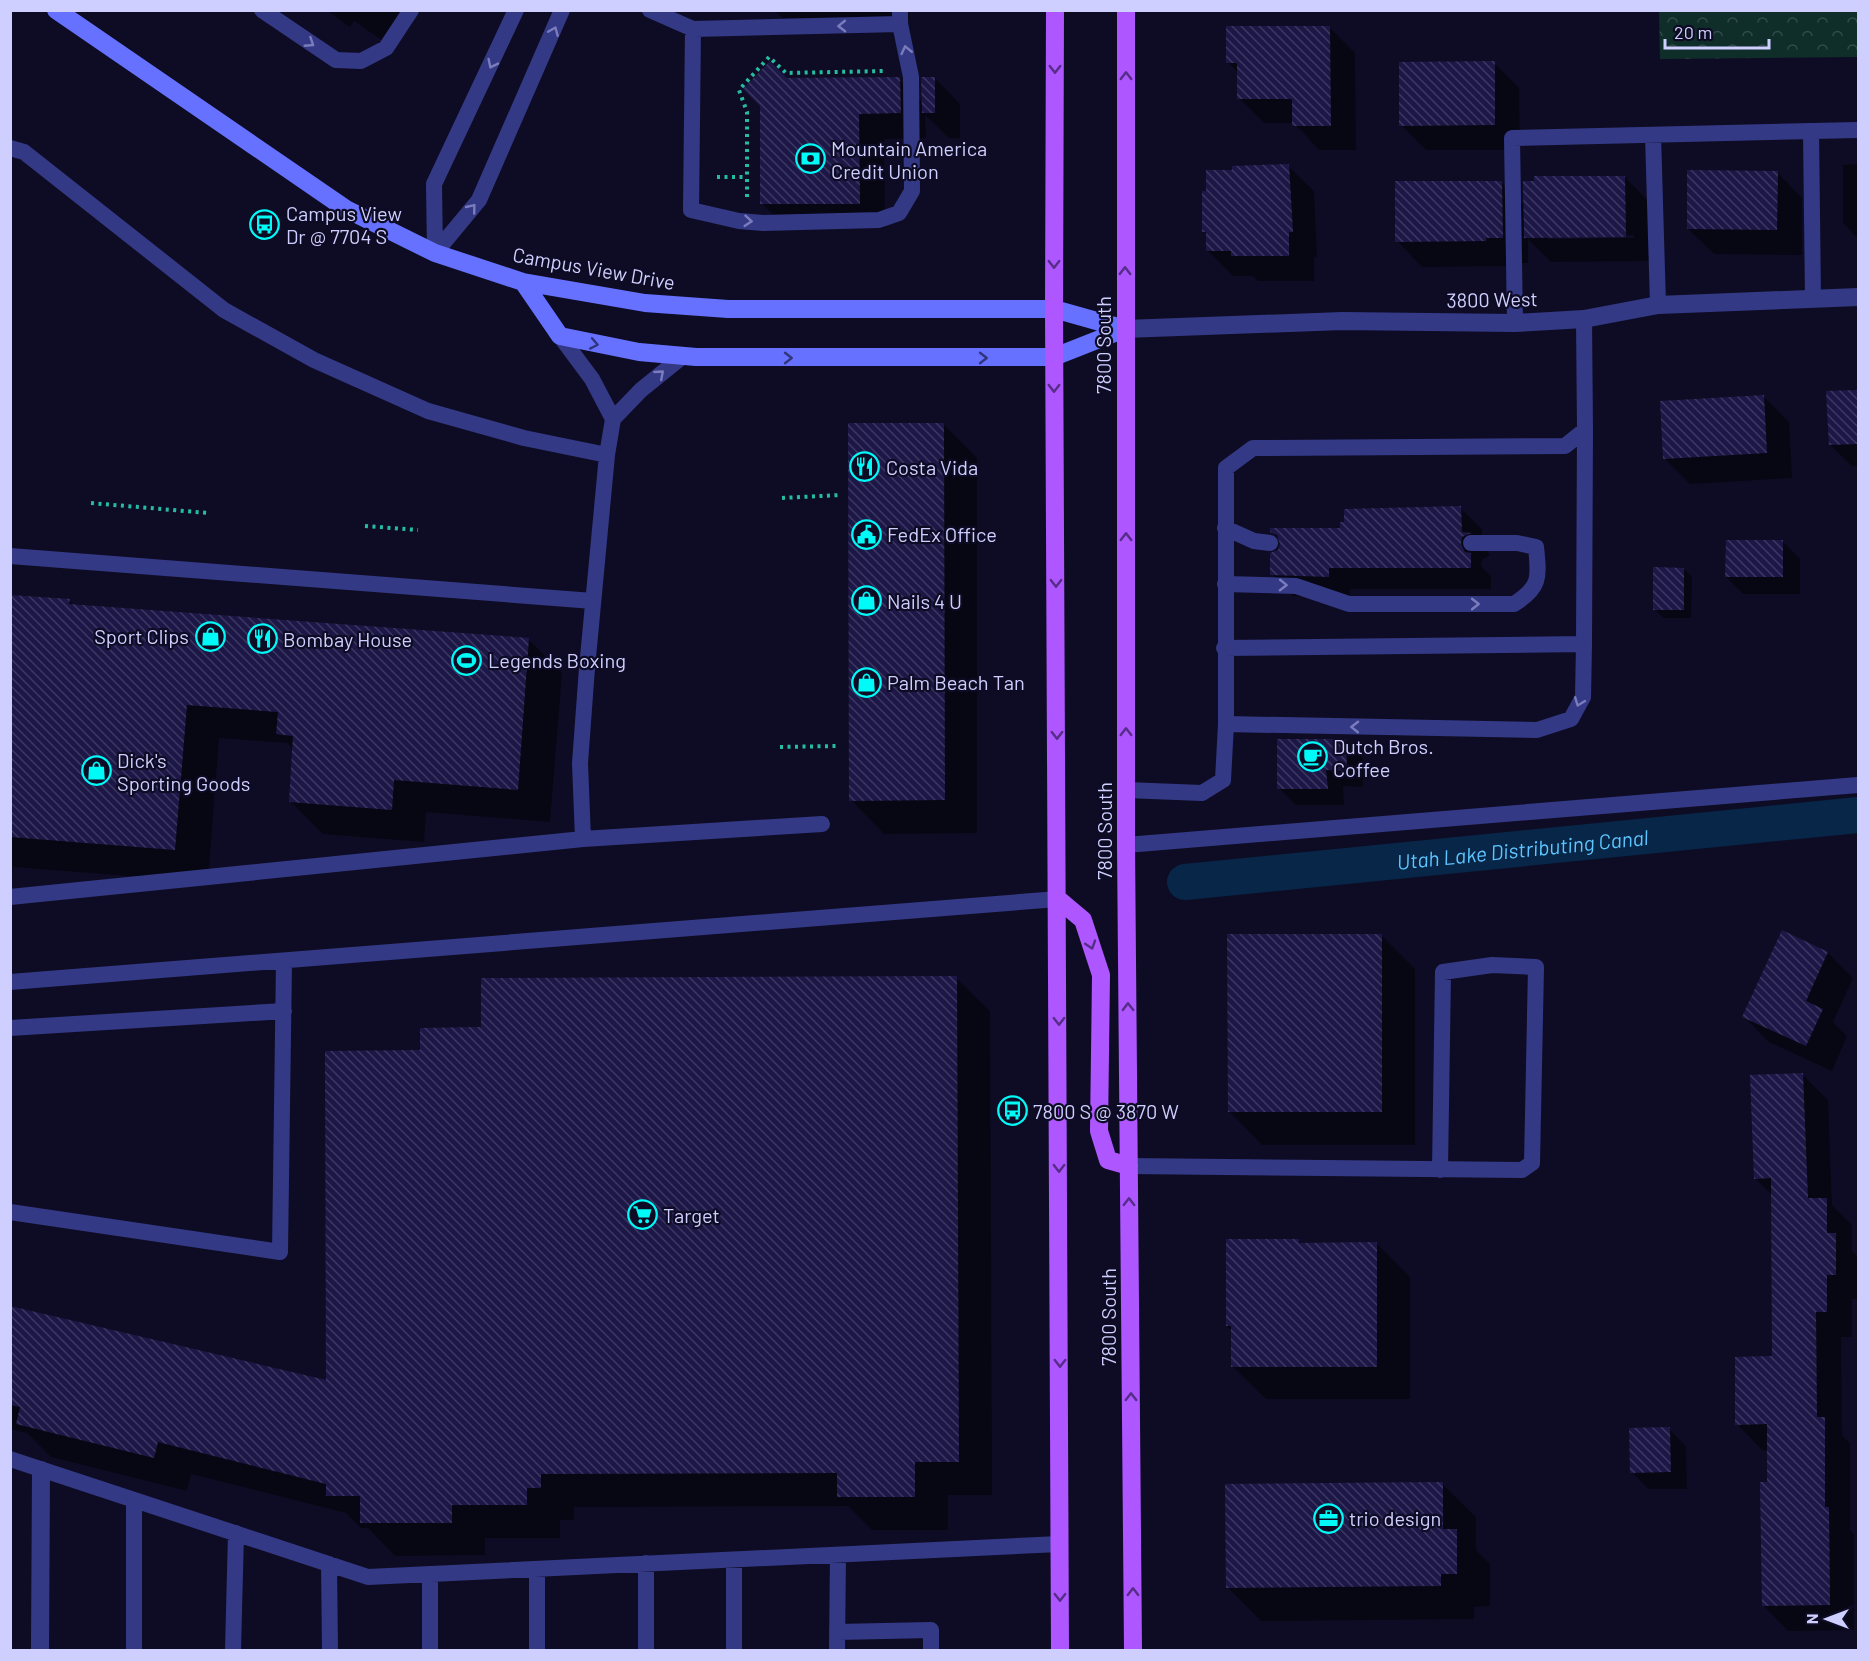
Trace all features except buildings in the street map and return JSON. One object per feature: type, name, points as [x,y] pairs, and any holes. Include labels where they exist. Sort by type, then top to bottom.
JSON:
[{"type":"main road","points":[[1055,10],[1054,357],[1060,1650]]},
{"type":"main road","name":"7800 South","points":[[1126,10],[1126,844],[1133,1650]]},
{"type":"main road","points":[[1058,899],[1083,920],[1101,975],[1100,1131],[1108,1160],[1129,1166]]},
{"type":"street","name":"Campus View Drive","points":[[56,10],[346,209],[435,253],[523,282],[645,303],[728,309],[1054,309],[1125,329]]},
{"type":"street","points":[[523,282],[560,336],[639,352],[683,356],[1054,357],[1125,329]]},
{"type":"street","name":"3800 West","points":[[1125,329],[1342,321],[1515,323],[1584,319],[1658,305],[1858,297]]},
{"type":"street","points":[[40,1650],[41,1470]]},
{"type":"lane","points":[[262,10],[336,60],[361,61],[386,48],[411,10]]},
{"type":"lane","points":[[435,253],[435,184],[516,10]]},
{"type":"lane","points":[[435,253],[478,200],[562,10]]},
{"type":"lane","points":[[655,11],[693,29],[900,17],[911,77],[912,191],[899,213],[879,220],[763,223],[691,210],[693,29]]},
{"type":"lane","points":[[1515,323],[1512,138],[1858,130]]},
{"type":"lane","points":[[1811,131],[1813,299]]},
{"type":"lane","points":[[1653,135],[1658,305]]},
{"type":"lane","points":[[10,148],[24,152],[224,310],[314,360],[428,411],[524,438],[607,454]]},
{"type":"lane","points":[[1226,724],[1537,730],[1571,719],[1583,697],[1586,430],[1584,319]]},
{"type":"lane","points":[[560,336],[592,379],[614,419]]},
{"type":"lane","points":[[583,839],[580,763],[607,454],[614,419],[641,390],[683,356]]},
{"type":"lane","points":[[1126,790],[1202,793],[1223,780],[1226,724],[1224,648],[1226,468],[1253,448],[1565,446],[1586,430]]},
{"type":"lane","points":[[1225,528],[1254,541],[1270,543]]},
{"type":"lane","points":[[1225,584],[1296,586],[1349,604],[1514,604],[1531,593],[1539,572],[1536,547],[1517,543],[1471,543]]},
{"type":"lane","points":[[10,556],[593,601]]},
{"type":"lane","points":[[1224,648],[1584,644]]},
{"type":"lane","points":[[1126,844],[1858,785]]},
{"type":"lane","points":[[10,897],[583,839],[822,824]]},
{"type":"lane","points":[[10,982],[1058,899]]},
{"type":"lane","points":[[10,1212],[280,1252],[284,961]]},
{"type":"lane","points":[[1129,1166],[1440,1170],[1522,1170],[1532,1163],[1536,967],[1492,965],[1443,972],[1440,1170]]},
{"type":"lane","points":[[10,1028],[284,1011]]},
{"type":"lane","points":[[10,1459],[368,1576],[1060,1544]]},
{"type":"lane","points":[[134,1501],[134,1650]]},
{"type":"lane","points":[[233,1650],[236,1533]]},
{"type":"lane","points":[[837,1650],[838,1555]]},
{"type":"lane","points":[[734,1560],[734,1650]]},
{"type":"lane","points":[[646,1563],[646,1650]]},
{"type":"lane","points":[[329,1564],[330,1650]]},
{"type":"lane","points":[[537,1569],[537,1650]]},
{"type":"lane","points":[[430,1574],[430,1650]]},
{"type":"lane","points":[[837,1632],[931,1630],[931,1650]]},
{"type":"path","points":[[747,200],[747,112],[739,90],[769,57],[786,73],[864,71]]},
{"type":"path","points":[[782,498],[840,495]]},
{"type":"path","points":[[92,503],[207,513]]},
{"type":"path","points":[[365,526],[418,530]]},
{"type":"path","points":[[780,747],[839,746]]},
{"type":"green space","points":[[1659,11],[1858,11],[1858,57],[1660,59]]},
{"type":"waterway","name":"Utah Lake Distributing Canal","points":[[1185,882],[1858,815]]},
{"type":"place","name":"Mountain America Credit Union","points":[[810,159]]},
{"type":"place","name":"Campus View Dr @ 7704 S","points":[[265,224]]},
{"type":"place","name":"Costa Vida","points":[[865,467]]},
{"type":"place","name":"FedEx Office","points":[[866,534]]},
{"type":"place","name":"Nails 4 U","points":[[866,601]]},
{"type":"place","name":"Sport Clips","points":[[210,636]]},
{"type":"place","name":"Bombay House","points":[[262,639]]},
{"type":"place","name":"Legends Boxing","points":[[467,660]]},
{"type":"place","name":"Palm Beach Tan","points":[[866,682]]},
{"type":"place","name":"Dutch Bros. Coffee","points":[[1312,757]]},
{"type":"place","name":"Dick's Sporting Goods","points":[[96,771]]},
{"type":"place","name":"7800 S @ 3870 W","points":[[1012,1111]]},
{"type":"place","name":"Target","points":[[642,1215]]},
{"type":"place","name":"trio design","points":[[1328,1518]]}]
